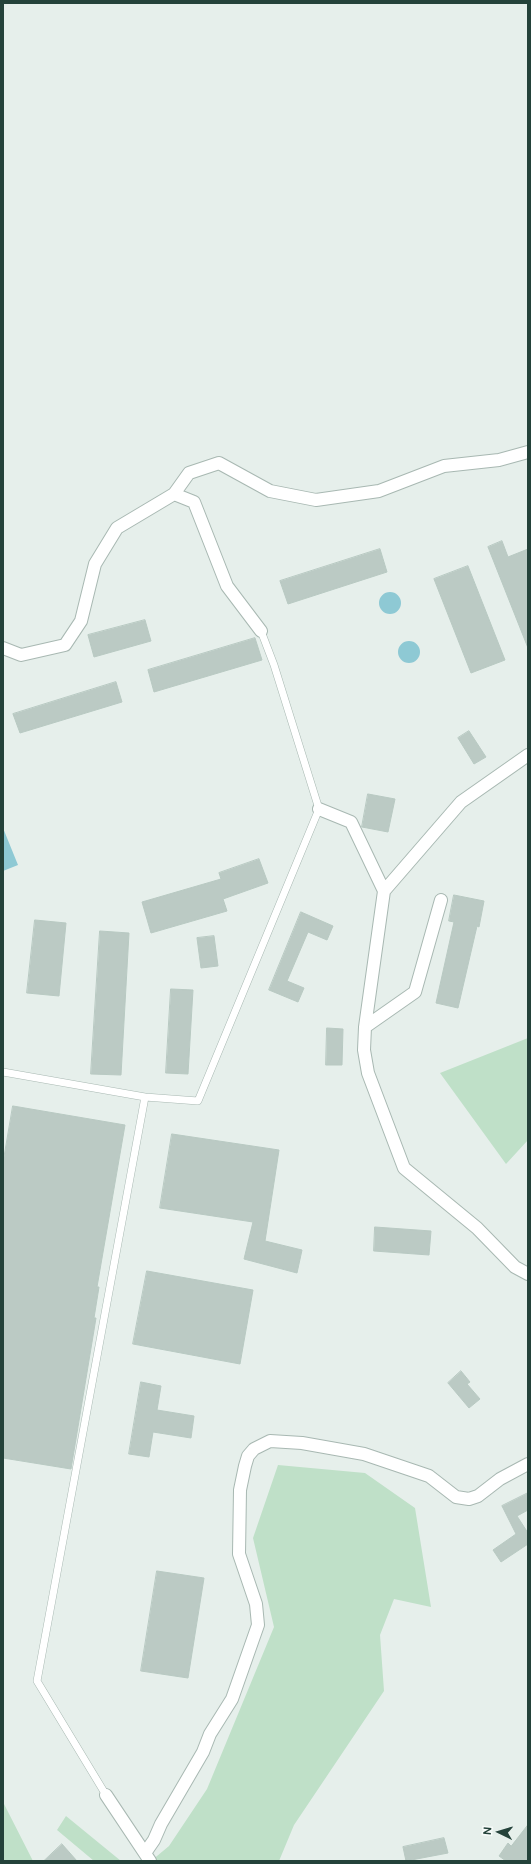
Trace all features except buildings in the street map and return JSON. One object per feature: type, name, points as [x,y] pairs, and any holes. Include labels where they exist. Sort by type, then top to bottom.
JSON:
[{"type":"street","points":[[3,648],[22,655],[65,646],[81,621],[95,564],[117,528],[174,494],[189,473],[219,463],[270,491],[316,500],[379,490],[444,466],[499,460],[528,452]]},
{"type":"street","points":[[174,494],[194,502],[227,586],[261,631]]},
{"type":"street","points":[[528,755],[461,802],[384,891],[365,1027],[364,1050],[368,1073],[404,1168],[478,1228],[514,1267],[528,1274]]},
{"type":"street","points":[[319,809],[351,822],[384,891]]},
{"type":"street","points":[[365,1027],[414,992],[441,900]]},
{"type":"street","points":[[148,1857],[161,1824],[203,1752],[210,1734],[232,1699],[258,1625],[256,1604],[239,1554],[240,1490],[246,1461],[254,1449],[270,1441],[302,1444],[364,1454],[429,1476],[456,1497],[469,1499],[478,1496],[500,1479],[528,1464]]},
{"type":"street","points":[[106,1795],[148,1857]]},
{"type":"lane","points":[[3,1072],[145,1097],[198,1101],[319,809],[274,665],[261,631]]},
{"type":"lane","points":[[106,1795],[37,1681],[145,1097]]},
{"type":"green space","points":[[528,1038],[528,1140],[506,1164],[440,1073]]},
{"type":"green space","points":[[278,1465],[365,1473],[415,1508],[431,1607],[394,1599],[380,1635],[384,1691],[294,1825],[279,1861],[151,1861],[169,1846],[207,1789],[274,1627],[253,1538]]},
{"type":"green space","points":[[3,1802],[33,1861],[3,1861]]},
{"type":"green space","points":[[66,1816],[121,1861],[94,1861],[57,1830]]},
{"type":"water","points":[[390,592],[398,595],[401,603],[398,611],[390,614],[382,611],[379,603],[382,595]]},
{"type":"water","points":[[409,641],[413,642],[419,648],[419,656],[413,662],[409,663],[405,662],[399,656],[398,652],[399,648],[405,642]]},
{"type":"water","points":[[3,828],[18,865],[3,871]]}]
